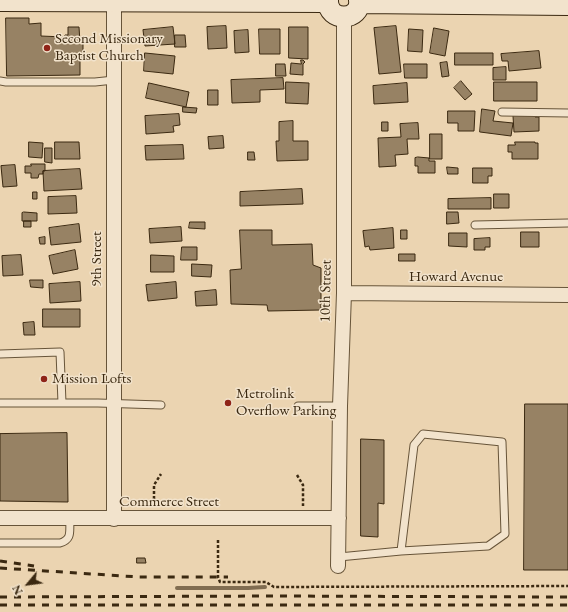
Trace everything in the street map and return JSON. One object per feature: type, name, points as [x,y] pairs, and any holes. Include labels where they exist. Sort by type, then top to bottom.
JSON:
[{"type":"street","points":[[0,1],[328,1],[333,12],[344,17],[355,12],[360,1],[568,5]]},
{"type":"street","name":"9th Street","points":[[114,1],[114,518]]},
{"type":"street","name":"10th Street","points":[[338,562],[340,406],[344,293],[344,17]]},
{"type":"street","name":"Howard Avenue","points":[[344,293],[568,295]]},
{"type":"street","name":"Commerce Street","points":[[0,518],[339,518]]},
{"type":"lane","points":[[0,81],[95,82],[114,80]]},
{"type":"lane","points":[[502,112],[568,113]]},
{"type":"lane","points":[[474,226],[568,223]]},
{"type":"lane","points":[[0,354],[60,352],[62,403]]},
{"type":"lane","points":[[0,403],[98,403],[161,405]]},
{"type":"lane","points":[[298,406],[340,406]]},
{"type":"lane","points":[[338,562],[400,551],[488,546],[505,534],[502,442],[423,434],[414,445],[400,551]]},
{"type":"lane","points":[[0,543],[60,543],[66,541],[69,537],[70,518]]},
{"type":"path","points":[[154,504],[154,485],[161,474]]},
{"type":"path","points":[[297,475],[303,485],[303,506]]},
{"type":"path","points":[[218,540],[218,577],[220,582],[266,582],[274,587],[568,586]]},
{"type":"building","points":[[6,18],[29,18],[29,24],[41,23],[41,36],[64,37],[65,35],[68,35],[68,27],[79,27],[80,42],[83,43],[83,58],[80,59],[80,75],[7,76]]},
{"type":"building","points":[[226,26],[227,48],[208,49],[207,27]]},
{"type":"building","points":[[396,26],[401,72],[379,74],[374,28]]},
{"type":"building","points":[[173,27],[175,44],[145,46],[143,30]]},
{"type":"building","points":[[289,27],[308,27],[308,59],[289,58]]},
{"type":"building","points":[[434,28],[449,31],[445,56],[430,53]]},
{"type":"building","points":[[259,29],[280,29],[280,54],[260,54]]},
{"type":"building","points":[[409,29],[423,30],[422,52],[408,51]]},
{"type":"building","points":[[248,30],[249,52],[235,53],[234,31]]},
{"type":"building","points":[[175,35],[185,35],[186,47],[175,47]]},
{"type":"building","points":[[539,51],[541,68],[509,71],[508,61],[502,61],[501,54]]},
{"type":"building","points":[[145,53],[175,56],[173,74],[144,71]]},
{"type":"building","points":[[455,53],[493,53],[493,65],[455,65]]},
{"type":"building","points":[[301,60],[305,62],[303,64],[303,75],[290,74],[291,63],[301,64]]},
{"type":"building","points":[[447,62],[449,76],[442,77],[440,63]]},
{"type":"building","points":[[276,64],[285,64],[286,76],[276,76]]},
{"type":"building","points":[[404,64],[427,64],[427,78],[405,78]]},
{"type":"building","points":[[506,67],[506,80],[493,80],[493,68]]},
{"type":"building","points":[[283,78],[284,89],[260,90],[260,102],[232,103],[231,80]]},
{"type":"building","points":[[461,81],[472,94],[465,100],[454,88]]},
{"type":"building","points":[[286,82],[309,83],[308,104],[286,103]]},
{"type":"building","points":[[494,82],[537,82],[537,101],[494,101]]},
{"type":"building","points":[[149,83],[189,92],[186,107],[146,98]]},
{"type":"building","points":[[407,83],[408,102],[374,104],[373,86]]},
{"type":"building","points":[[208,90],[218,90],[218,105],[208,105]]},
{"type":"building","points":[[183,107],[197,108],[196,113],[183,112]]},
{"type":"building","points":[[482,109],[495,111],[493,121],[513,123],[511,136],[480,132]]},
{"type":"building","points":[[448,111],[475,111],[474,131],[458,131],[458,123],[448,123]]},
{"type":"building","points":[[179,114],[180,125],[173,126],[174,132],[146,134],[145,116]]},
{"type":"building","points":[[535,115],[535,117],[539,117],[539,131],[514,132],[513,116]]},
{"type":"building","points":[[293,121],[293,141],[308,141],[308,160],[277,161],[276,141],[279,141],[279,122]]},
{"type":"building","points":[[382,122],[388,122],[388,131],[382,131]]},
{"type":"building","points":[[418,123],[419,139],[407,139],[408,154],[395,155],[396,166],[379,167],[378,138],[401,137],[400,124]]},
{"type":"building","points":[[430,134],[442,134],[442,159],[430,159]]},
{"type":"building","points":[[223,136],[224,148],[209,149],[208,137]]},
{"type":"building","points":[[29,142],[43,143],[42,158],[29,157]]},
{"type":"building","points":[[55,142],[79,142],[80,159],[55,159]]},
{"type":"building","points":[[515,142],[538,143],[538,159],[512,159],[512,152],[508,152],[508,145],[515,145]]},
{"type":"building","points":[[183,145],[184,159],[146,160],[145,146]]},
{"type":"building","points":[[45,148],[52,148],[52,163],[45,162]]},
{"type":"building","points":[[248,152],[254,152],[255,160],[248,160]]},
{"type":"building","points":[[415,158],[429,158],[429,161],[435,161],[435,173],[418,173],[418,166],[415,166]]},
{"type":"building","points":[[31,164],[45,164],[45,171],[43,171],[43,174],[39,174],[38,178],[31,178],[31,173],[25,173],[25,166],[31,166]]},
{"type":"building","points":[[15,165],[17,186],[3,187],[1,166]]},
{"type":"building","points":[[447,167],[458,168],[458,174],[448,174]]},
{"type":"building","points":[[473,168],[492,168],[492,176],[488,176],[488,183],[473,183]]},
{"type":"building","points":[[80,169],[82,189],[44,191],[43,171]]},
{"type":"building","points":[[302,189],[303,204],[240,206],[240,192]]},
{"type":"building","points":[[33,192],[37,192],[37,199],[33,199]]},
{"type":"building","points":[[494,194],[509,194],[509,208],[494,208]]},
{"type":"building","points":[[76,196],[77,213],[48,214],[48,197]]},
{"type":"building","points":[[491,198],[491,209],[448,209],[448,199]]},
{"type":"building","points":[[447,212],[458,212],[459,223],[447,224]]},
{"type":"building","points":[[22,213],[37,213],[37,221],[22,221]]},
{"type":"building","points":[[24,221],[31,221],[31,227],[24,227]]},
{"type":"building","points":[[190,222],[205,222],[205,229],[189,228]]},
{"type":"building","points":[[79,224],[81,242],[51,245],[49,228]]},
{"type":"building","points":[[181,227],[182,241],[150,243],[149,229]]},
{"type":"building","points":[[393,228],[394,248],[370,250],[369,246],[365,247],[363,231]]},
{"type":"building","points":[[240,230],[272,230],[272,245],[312,244],[313,265],[321,268],[321,310],[268,311],[267,305],[231,304],[230,270],[241,269]]},
{"type":"building","points":[[401,230],[407,230],[407,239],[401,239]]},
{"type":"building","points":[[521,232],[539,232],[539,247],[521,247]]},
{"type":"building","points":[[449,233],[467,233],[467,247],[449,246]]},
{"type":"building","points":[[45,237],[45,244],[40,244],[39,238]]},
{"type":"building","points":[[490,238],[490,247],[485,247],[485,250],[474,250],[474,239]]},
{"type":"building","points":[[182,247],[197,247],[197,260],[181,260]]},
{"type":"building","points":[[75,250],[78,269],[53,274],[49,256]]},
{"type":"building","points":[[399,254],[415,254],[415,261],[399,261]]},
{"type":"building","points":[[21,255],[23,275],[3,276],[2,256]]},
{"type":"building","points":[[151,255],[174,256],[174,272],[151,272]]},
{"type":"building","points":[[192,264],[212,265],[211,277],[192,276]]},
{"type":"building","points":[[30,280],[43,280],[43,288],[31,287]]},
{"type":"building","points":[[80,282],[81,301],[50,303],[49,284]]},
{"type":"building","points":[[176,282],[177,298],[148,301],[146,285]]},
{"type":"building","points":[[216,290],[217,305],[196,306],[195,292]]},
{"type":"building","points":[[43,309],[80,309],[80,327],[43,327]]},
{"type":"building","points":[[34,322],[35,335],[24,335],[23,323]]},
{"type":"building","points":[[525,404],[568,404],[568,570],[524,570]]},
{"type":"building","points":[[67,433],[68,502],[0,501],[0,434]]},
{"type":"building","points":[[361,439],[384,440],[384,504],[378,503],[378,537],[361,536]]},
{"type":"building","points":[[137,558],[145,558],[146,563],[137,563]]},
{"type":"waterway","points":[[177,588],[265,587]]},
{"type":"railway","points":[[0,561],[34,566]]},
{"type":"railway","points":[[0,568],[139,577],[228,577]]},
{"type":"railway","points":[[0,597],[568,597]]},
{"type":"railway","points":[[0,605],[568,605]]},
{"type":"place","name":"Second Missionary Baptist Church","points":[[47,48]]},
{"type":"place","name":"Mission Lofts","points":[[44,379]]},
{"type":"place","name":"Metrolink Overflow Parking","points":[[228,403]]}]
